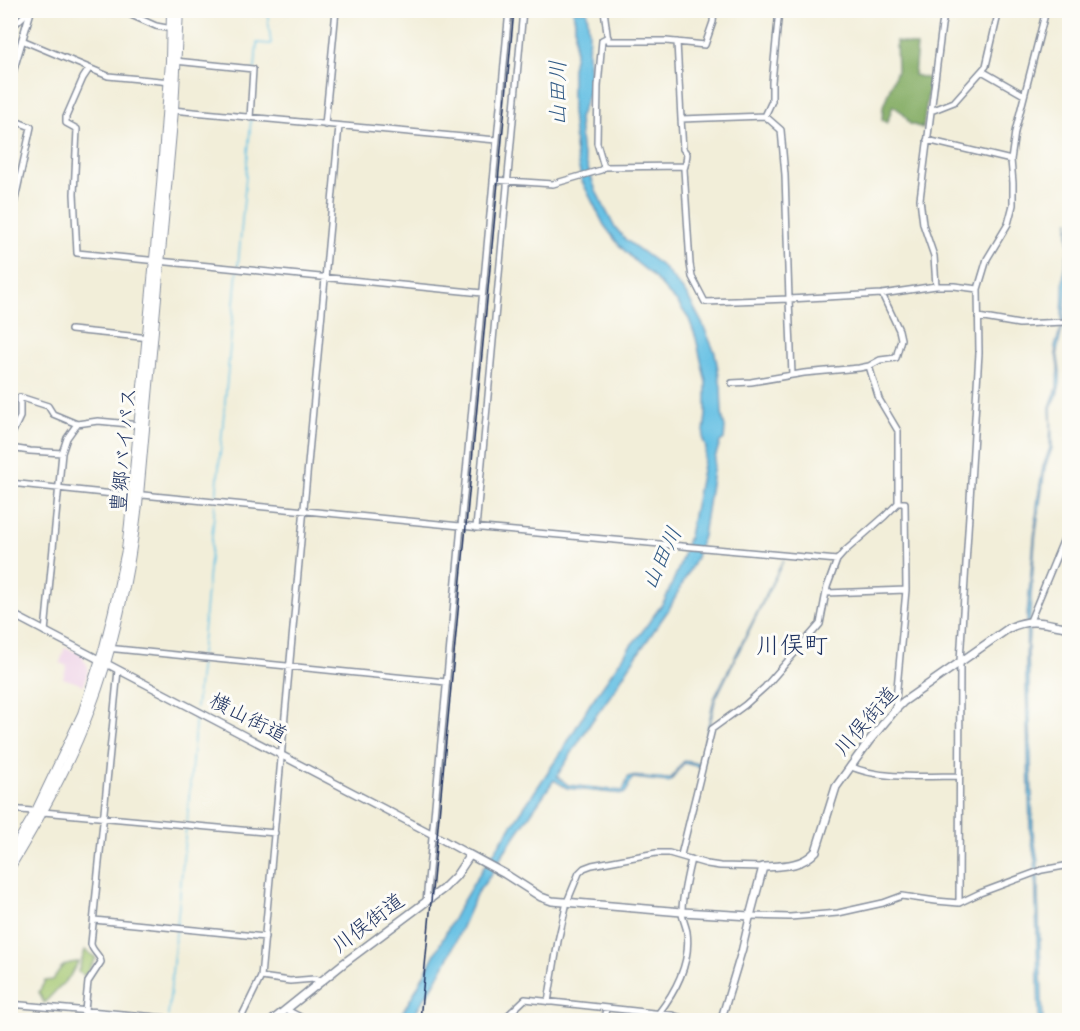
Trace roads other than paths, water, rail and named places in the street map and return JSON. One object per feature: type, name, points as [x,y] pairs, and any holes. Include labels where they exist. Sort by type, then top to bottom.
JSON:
[{"type":"main road","name":"豊郷バイパス","points":[[171,10],[175,30]]},
{"type":"main road","name":"豊郷バイパス","points":[[10,868],[40,811],[82,714],[107,648],[136,495],[175,30],[179,10]]},
{"type":"main road","name":"川俣街道","points":[[763,867],[803,862],[816,851],[836,787],[895,710],[1009,628],[1020,622],[1030,621]]},
{"type":"main road","points":[[1030,621],[1070,628]]},
{"type":"main road","name":"豊郷バイパス","points":[[10,855],[40,811]]},
{"type":"main road","name":"川俣街道","points":[[273,1020],[443,889],[456,876],[470,855]]},
{"type":"main road","points":[[470,855],[547,900],[750,916],[763,867]]},
{"type":"street","points":[[10,29],[31,10]]},
{"type":"street","points":[[11,78],[31,10]]},
{"type":"street","points":[[120,10],[156,26],[175,30]]},
{"type":"street","points":[[326,125],[336,10]]},
{"type":"street","points":[[426,902],[509,10]]},
{"type":"street","points":[[476,528],[523,10]]},
{"type":"street","points":[[604,10],[608,41],[666,40],[705,45],[713,22],[714,10]]},
{"type":"street","points":[[765,116],[772,101],[779,10]]},
{"type":"street","points":[[936,286],[934,256],[923,224],[920,199],[942,25],[944,16],[949,10]]},
{"type":"street","points":[[931,111],[954,102],[986,66],[999,10]]},
{"type":"street","points":[[959,903],[960,662],[979,352],[978,289],[987,259],[1008,224],[1013,205],[1011,160],[1015,132],[1046,10]]},
{"type":"street","points":[[602,168],[597,143],[600,52],[602,40],[608,37]]},
{"type":"street","points":[[22,40],[108,76],[172,82]]},
{"type":"street","points":[[677,42],[683,149],[687,154],[684,169],[690,264],[692,277],[705,302],[882,294],[936,286],[978,289]]},
{"type":"street","points":[[173,61],[253,69],[250,118]]},
{"type":"street","points":[[89,69],[66,117],[66,123],[77,129],[74,194],[77,253],[482,293]]},
{"type":"street","points":[[982,71],[1024,95]]},
{"type":"street","points":[[170,110],[496,140]]},
{"type":"street","points":[[681,119],[765,116],[781,130],[785,175],[792,375]]},
{"type":"street","points":[[10,119],[31,127],[10,222]]},
{"type":"street","points":[[240,1020],[261,977],[339,126]]},
{"type":"street","points":[[927,140],[1011,160]]},
{"type":"street","points":[[493,180],[553,184],[602,168],[685,166]]},
{"type":"street","points":[[732,383],[859,368],[880,360],[896,358],[901,339],[882,294]]},
{"type":"street","points":[[978,317],[1018,324],[1065,322],[1070,315]]},
{"type":"street","points":[[71,330],[150,338]]},
{"type":"street","points":[[869,366],[879,399],[898,431],[898,503]]},
{"type":"street","points":[[10,438],[20,417],[20,397],[48,406],[53,414],[77,424],[98,421],[142,426]]},
{"type":"street","points":[[45,632],[62,453],[67,438],[77,424]]},
{"type":"street","points":[[10,448],[62,453]]},
{"type":"street","points":[[10,483],[837,560]]},
{"type":"street","points":[[681,855],[712,729],[765,687],[820,624],[827,587],[837,560],[845,550],[898,503],[905,503],[906,590],[895,710]]},
{"type":"street","points":[[1030,621],[1070,524]]},
{"type":"street","points":[[826,593],[906,590]]},
{"type":"street","name":"横山街道","points":[[10,613],[470,855]]},
{"type":"street","points":[[107,648],[446,682]]},
{"type":"street","points":[[84,1020],[88,982],[101,962],[92,947],[93,920],[118,670]]},
{"type":"street","points":[[850,766],[896,776],[960,776]]},
{"type":"street","points":[[10,809],[275,833]]},
{"type":"street","name":"川俣街道","points":[[548,1002],[567,902],[579,873],[584,868],[656,853],[681,855],[720,866],[763,867]]},
{"type":"street","points":[[658,1014],[668,1001],[685,965],[688,947],[682,912],[691,859]]},
{"type":"street","points":[[721,1020],[750,916],[790,917],[838,913],[883,903],[902,896],[936,902],[959,903],[1042,870],[1070,865]]},
{"type":"street","points":[[93,920],[265,937]]},
{"type":"street","points":[[261,977],[290,981],[314,979],[322,981]]},
{"type":"street","points":[[503,1020],[525,999],[658,1014],[689,1020]]},
{"type":"street","points":[[10,1004],[190,1020]]},
{"type":"street","points":[[604,1020],[606,1008]]},
{"type":"street","points":[[286,1010],[306,1020]]},
{"type":"water","points":[[573,11],[587,11],[589,92],[579,118],[581,148],[596,191],[614,226],[626,240],[663,267],[687,295],[715,353],[725,428],[724,439],[720,442],[715,458],[703,536],[695,560],[669,609],[557,776],[568,785],[623,791],[628,777],[668,779],[685,761],[700,764],[714,699],[784,559],[715,700],[701,767],[684,763],[669,782],[633,778],[627,791],[623,794],[567,788],[554,780],[477,893],[447,961],[431,989],[410,1020],[398,1020],[478,876],[564,748],[590,704],[665,600],[689,536],[704,460],[706,382],[696,338],[689,319],[678,303],[651,274],[619,245],[604,225],[582,181],[576,156],[572,111],[572,69],[575,53]]},
{"type":"water","points":[[1069,220],[1070,261],[1063,325],[1057,351],[1060,384],[1051,408],[1052,448],[1045,467],[1035,539],[1028,649],[1033,832],[1038,862],[1043,1020],[1039,1020],[1035,860],[1030,831],[1026,674],[1027,615],[1038,498],[1043,467],[1050,448],[1050,407],[1057,388],[1058,367],[1055,346],[1061,329],[1064,269],[1069,248]]},
{"type":"waterway","points":[[10,25],[20,10]]},
{"type":"waterway","points":[[255,69],[257,43],[271,44],[267,10]]},
{"type":"waterway","points":[[238,266],[251,119]]},
{"type":"waterway","points":[[216,499],[237,271]]},
{"type":"waterway","points":[[201,655],[215,504]]},
{"type":"waterway","points":[[196,708],[201,659]]},
{"type":"waterway","points":[[187,822],[196,713]]},
{"type":"waterway","points":[[177,926],[186,827]]},
{"type":"waterway","points":[[168,1016],[176,931]]},
{"type":"railway","points":[[420,1020],[514,10]]},
{"type":"district","name":"川俣町","points":[[792,646]]},
{"type":"water label","name":"山田川","points":[[559,93]]},
{"type":"water label","name":"山田川","points":[[663,559]]}]
